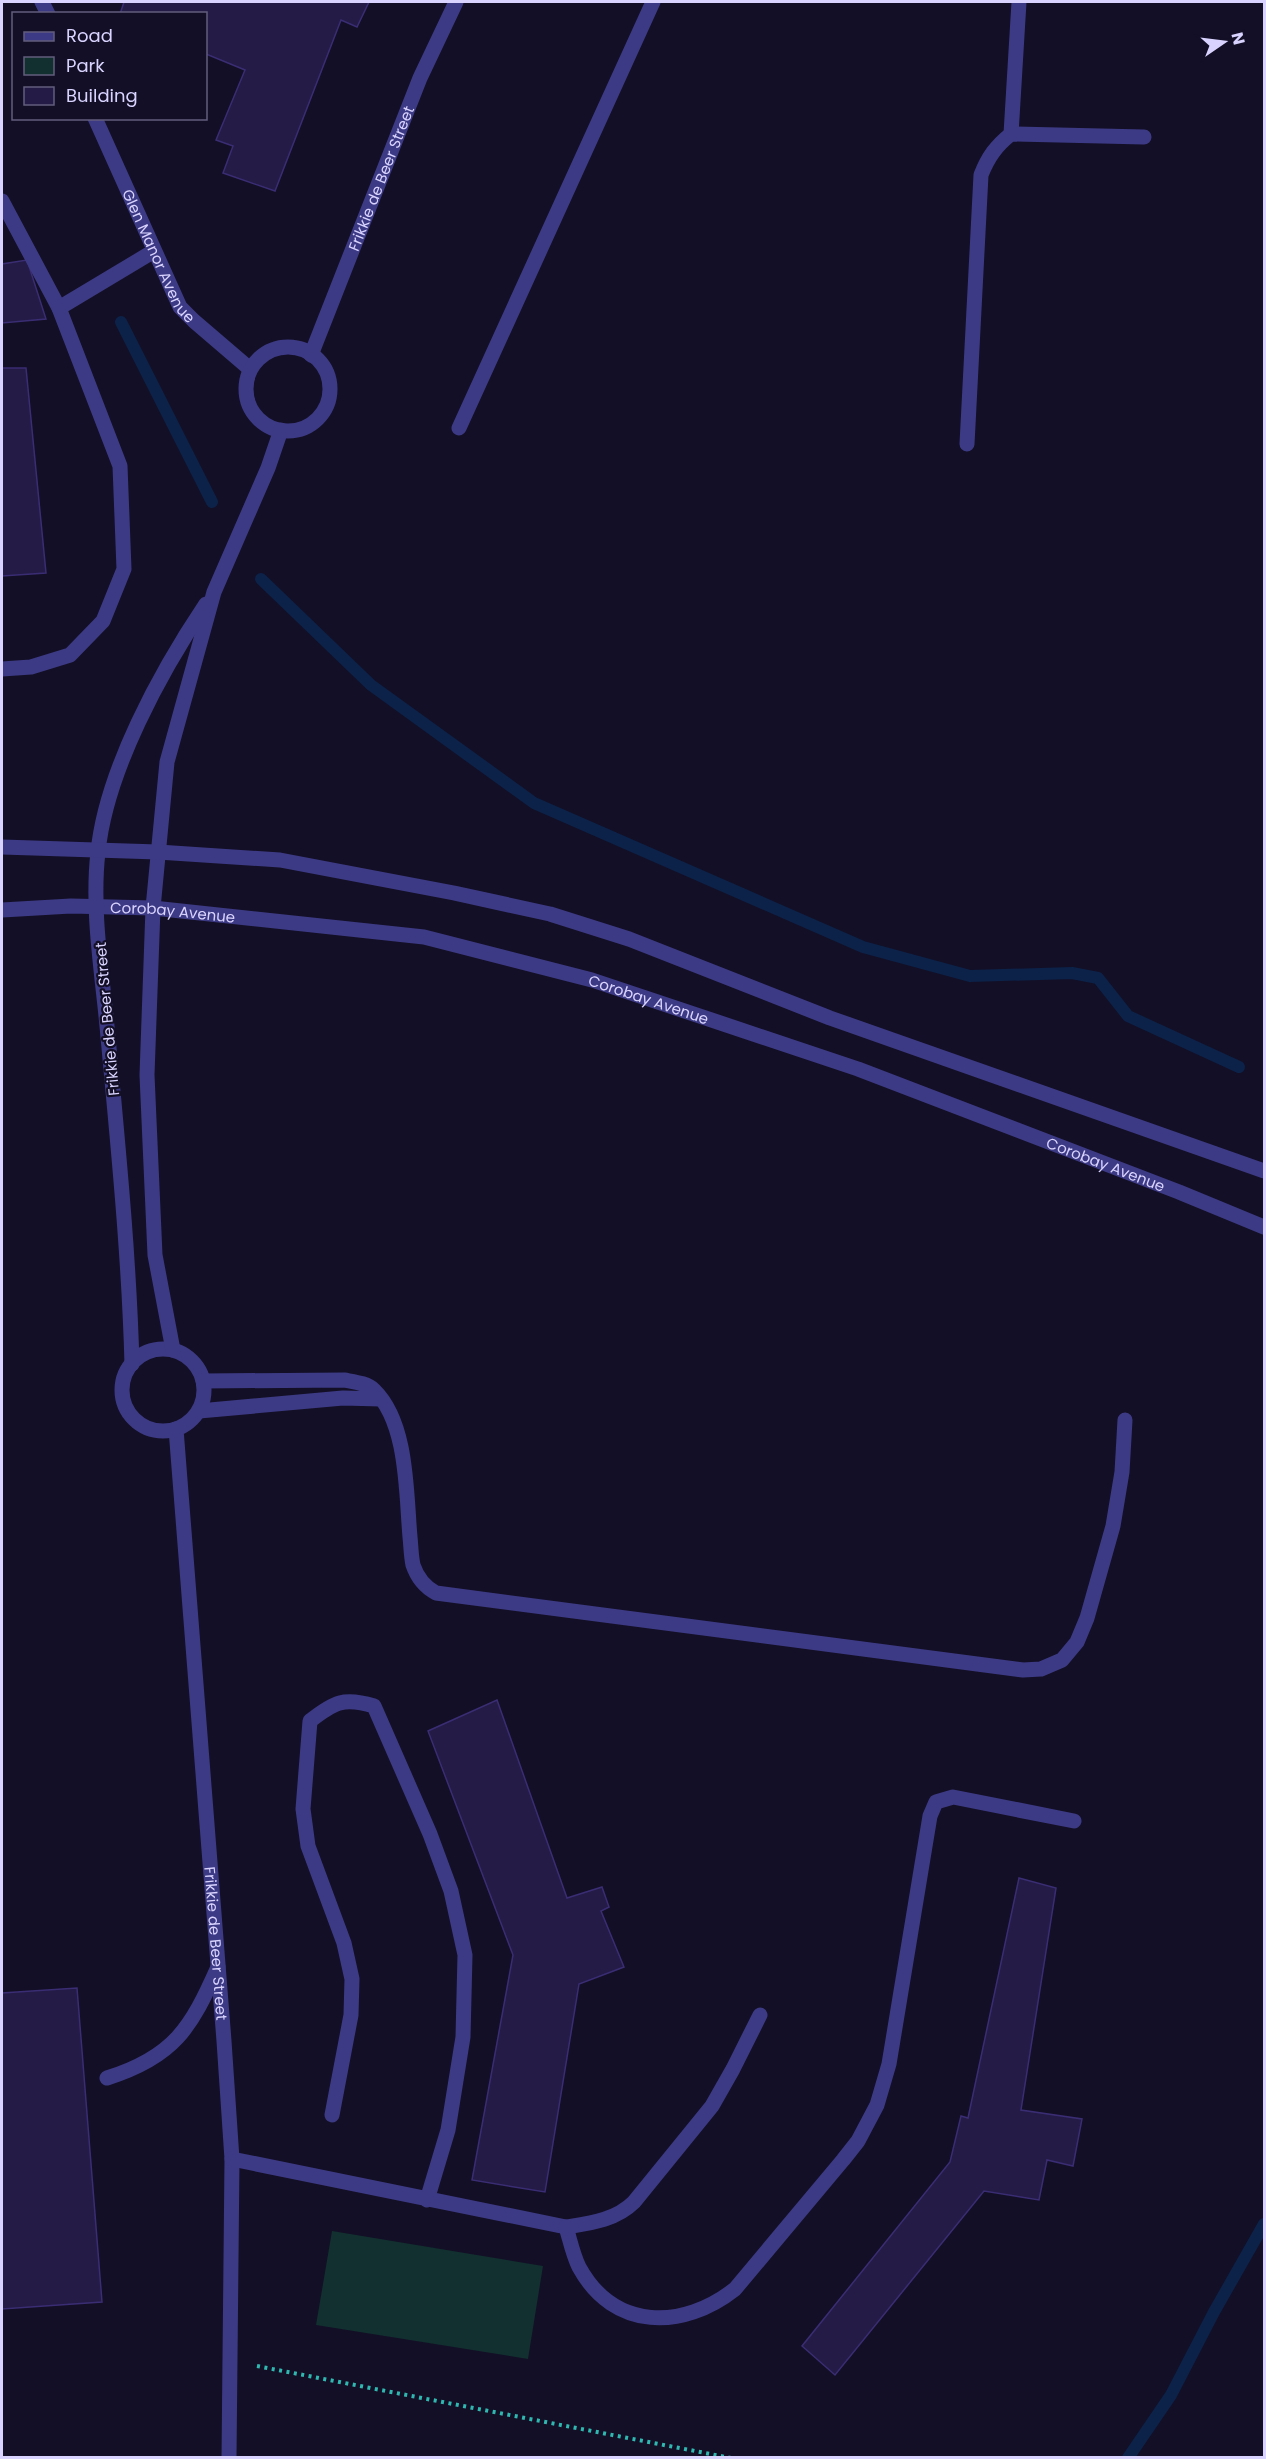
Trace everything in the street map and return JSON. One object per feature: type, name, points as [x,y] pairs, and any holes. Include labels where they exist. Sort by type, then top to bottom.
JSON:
[{"type":"street","name":"Frikkie de Beer Street","points":[[311,355],[420,78],[456,2]]},
{"type":"street","points":[[459,428],[652,2]]},
{"type":"street","points":[[1011,134],[1019,2]]},
{"type":"street","name":"Glen Manor Avenue","points":[[96,120],[180,307],[250,369]]},
{"type":"street","points":[[967,444],[981,175],[988,158],[996,146],[1011,134],[1144,137]]},
{"type":"street","points":[[2,201],[59,308],[120,466],[124,569],[103,621],[70,655],[31,667],[2,669]]},
{"type":"street","points":[[59,308],[154,251]]},
{"type":"street","points":[[282,347],[294,347],[311,355],[325,369],[329,380],[329,395],[325,409],[316,421],[304,428],[290,431],[281,430],[262,422],[252,411],[247,398],[246,383],[250,369],[260,357],[270,350],[282,347]]},
{"type":"street","name":"Frikkie de Beer Street","points":[[173,1350],[155,1255],[147,1075],[153,908],[167,762],[214,592],[268,468],[281,430]]},
{"type":"street","name":"Frikkie de Beer Street","points":[[214,592],[170,660],[134,734],[110,794],[98,851],[97,907],[119,1153],[132,1364],[124,1377],[122,1392],[125,1406],[134,1419],[146,1428],[161,1431],[176,1430],[219,1966],[231,2159],[229,2457]]},
{"type":"street","points":[[2,847],[158,852],[280,860],[550,914],[629,939],[830,1018],[1264,1171]]},
{"type":"street","name":"Corobay Avenue","points":[[2,910],[71,906],[153,908],[424,937],[592,980],[858,1069],[1264,1227]]},
{"type":"street","points":[[132,1364],[144,1354],[158,1349],[173,1350],[187,1357],[197,1368],[203,1382],[204,1397],[199,1411],[189,1422],[176,1430]]},
{"type":"street","points":[[203,1382],[344,1380],[374,1389],[392,1415],[401,1450],[414,1566],[426,1587],[436,1593],[1023,1670],[1041,1669],[1062,1660],[1077,1642],[1087,1618],[1113,1526],[1122,1472],[1125,1420]]},
{"type":"street","points":[[199,1411],[343,1398],[381,1399]]},
{"type":"street","points":[[332,2115],[351,2015],[352,1978],[344,1942],[308,1846],[303,1809],[310,1721],[331,1704],[353,1700],[375,1706],[430,1834],[451,1891],[465,1955],[463,2037],[448,2130],[427,2200]]},
{"type":"street","points":[[566,2228],[578,2265],[588,2281],[600,2295],[617,2308],[639,2316],[656,2319],[700,2310],[719,2301],[735,2289],[858,2141],[877,2104],[889,2064],[930,1816],[936,1802],[953,1797],[1074,1821]]},
{"type":"street","points":[[107,2078],[132,2070],[171,2045],[190,2025],[219,1966]]},
{"type":"street","points":[[231,2159],[566,2228],[599,2221],[626,2210],[712,2106],[760,2015]]},
{"type":"path","points":[[230,2361],[731,2457]]},
{"type":"green space","points":[[332,2231],[543,2266],[528,2359],[316,2325]]},
{"type":"building","points":[[124,2],[369,2],[357,27],[341,20],[275,191],[223,173],[233,146],[216,140],[245,70],[207,54],[207,12],[121,12]]},
{"type":"building","points":[[27,260],[46,319],[2,323],[2,264]]},
{"type":"building","points":[[2,368],[26,368],[46,573],[2,576]]},
{"type":"building","points":[[497,1700],[567,1898],[602,1887],[609,1907],[601,1911],[624,1967],[579,1984],[545,2192],[472,2180],[513,1955],[428,1731]]},
{"type":"building","points":[[1019,1878],[1056,1888],[1021,2110],[1082,2119],[1073,2166],[1047,2160],[1039,2200],[984,2191],[835,2375],[802,2346],[950,2162],[961,2116],[968,2118]]},
{"type":"building","points":[[77,1988],[102,2302],[2,2309],[2,1993]]},
{"type":"waterway","points":[[121,322],[212,502]]},
{"type":"waterway","points":[[261,579],[371,685],[534,803],[863,947],[970,976],[1072,973],[1098,978],[1128,1016],[1239,1067]]},
{"type":"waterway","points":[[1128,2458],[1171,2395],[1214,2312],[1264,2224]]}]
